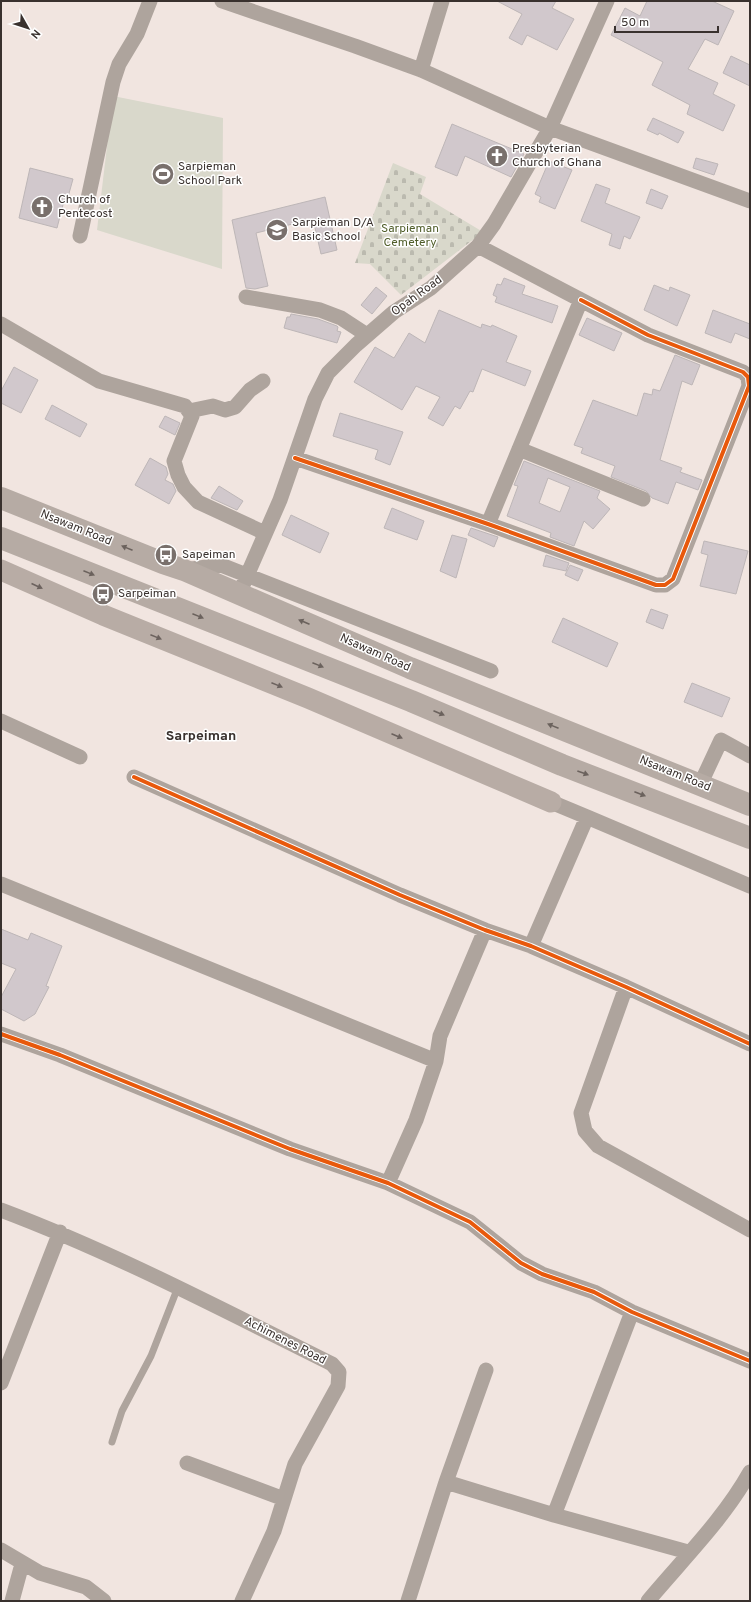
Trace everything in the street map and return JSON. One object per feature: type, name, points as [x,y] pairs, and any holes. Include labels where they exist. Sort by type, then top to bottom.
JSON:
[{"type":"highway","name":"Nsawam Road","points":[[1,498],[163,563],[243,585],[410,668],[750,805]]},
{"type":"highway","points":[[1,538],[411,701],[562,765],[750,838]]},
{"type":"main road","points":[[1,570],[103,615],[308,698],[551,802]]},
{"type":"street","points":[[80,236],[113,82],[119,64],[137,34],[150,1]]},
{"type":"street","points":[[222,1],[250,6],[421,70],[550,128],[750,201]]},
{"type":"street","points":[[421,70],[442,1]]},
{"type":"street","name":"Opah Road","points":[[243,585],[295,458],[315,399],[328,373],[367,335],[394,312],[431,288],[478,246],[494,224],[550,128],[607,1]]},
{"type":"street","points":[[295,458],[488,524],[656,585],[665,585],[673,579],[749,386],[748,377],[743,372],[648,335],[478,246]]},
{"type":"street","points":[[246,297],[320,310],[341,318],[367,335]]},
{"type":"street","points":[[488,524],[580,300]]},
{"type":"street","points":[[1,324],[99,381],[185,406],[192,416],[174,461],[178,475],[184,487],[198,502],[265,533]]},
{"type":"street","points":[[189,411],[213,406],[225,410],[235,407],[250,390],[263,381]]},
{"type":"street","points":[[519,449],[643,499]]},
{"type":"street","points":[[243,585],[491,671]]},
{"type":"street","points":[[1,720],[80,757]]},
{"type":"street","points":[[700,785],[721,740],[750,756]]},
{"type":"street","points":[[134,777],[400,895],[485,930],[531,946],[626,987],[750,1044]]},
{"type":"street","points":[[551,802],[750,886]]},
{"type":"street","points":[[531,946],[587,817]]},
{"type":"street","points":[[1,884],[436,1061]]},
{"type":"street","points":[[388,1182],[416,1120],[436,1061],[440,1036],[485,930]]},
{"type":"street","points":[[626,987],[582,1113],[585,1131],[598,1146],[750,1230]]},
{"type":"street","points":[[1,1034],[60,1056],[290,1149],[388,1182],[470,1222],[521,1263],[542,1274],[594,1292],[632,1312],[750,1362]]},
{"type":"street","name":"Achimenes Road","points":[[1,1210],[60,1232],[178,1287],[332,1364],[339,1372],[338,1386],[294,1464],[274,1531],[242,1601]]},
{"type":"street","points":[[1,1383],[60,1232]]},
{"type":"street","points":[[554,1515],[632,1312]]},
{"type":"street","points":[[408,1601],[446,1482],[486,1370]]},
{"type":"street","points":[[187,1463],[284,1499]]},
{"type":"street","points":[[648,1601],[688,1552],[744,1496],[750,1472]]},
{"type":"street","points":[[446,1482],[554,1515],[688,1552]]},
{"type":"street","points":[[1,1550],[22,1564],[40,1573],[82,1585],[104,1601]]},
{"type":"street","points":[[12,1601],[22,1564]]},
{"type":"lane","points":[[112,1442],[122,1411],[151,1356],[178,1287]]},
{"type":"green space","name":"Sarpieman School Park","points":[[113,96],[223,118],[222,269],[97,230]]},
{"type":"green space","name":"Sarpieman Cemetery","points":[[393,163],[426,177],[420,194],[483,232],[401,295],[370,264],[355,263]]},
{"type":"building","points":[[497,1],[556,1],[552,8],[574,19],[557,50],[527,35],[522,45],[509,38],[522,14]]},
{"type":"building","points":[[647,1],[712,1],[734,11],[718,45],[705,39],[688,69],[718,83],[713,94],[735,105],[723,131],[687,114],[690,105],[652,85],[663,62],[611,35],[625,8],[640,16]]},
{"type":"building","points":[[731,56],[750,65],[750,86],[723,73]]},
{"type":"building","points":[[653,118],[684,132],[678,143],[659,133],[658,135],[647,130]]},
{"type":"building","points":[[452,124],[524,154],[511,177],[465,156],[457,176],[435,167]]},
{"type":"building","points":[[696,158],[718,164],[714,175],[693,168]]},
{"type":"building","points":[[549,161],[572,170],[555,209],[539,202],[541,197],[535,194]]},
{"type":"building","name":"Church of Pentecost","points":[[30,168],[73,179],[68,197],[65,197],[57,228],[19,218]]},
{"type":"building","points":[[596,184],[610,189],[605,203],[640,217],[630,239],[624,236],[620,249],[609,245],[612,234],[581,221]]},
{"type":"building","points":[[651,189],[668,196],[662,209],[646,203]]},
{"type":"building","points":[[325,197],[337,250],[321,254],[313,219],[256,233],[268,286],[255,289],[246,288],[232,220]]},
{"type":"building","points":[[504,278],[525,286],[522,294],[558,306],[552,323],[495,302],[497,297],[493,295],[497,284],[501,285]]},
{"type":"building","points":[[654,285],[669,291],[670,287],[690,295],[677,326],[644,310]]},
{"type":"building","points":[[376,287],[387,296],[372,314],[361,305]]},
{"type":"building","points":[[439,310],[481,328],[482,324],[491,327],[492,325],[517,336],[506,362],[531,371],[525,386],[482,369],[473,392],[470,391],[460,409],[455,406],[443,426],[428,418],[440,397],[416,386],[402,410],[354,382],[375,347],[394,358],[409,333],[425,343]]},
{"type":"building","points":[[713,310],[750,324],[750,339],[735,333],[731,343],[705,333]]},
{"type":"building","points":[[291,314],[318,319],[337,326],[337,331],[341,332],[337,343],[284,328],[287,317],[290,317]]},
{"type":"building","points":[[587,318],[622,333],[614,351],[579,335]]},
{"type":"building","points":[[675,355],[700,365],[692,385],[682,381],[660,460],[682,468],[680,472],[702,480],[698,490],[676,482],[668,504],[652,498],[646,491],[611,477],[615,466],[581,453],[583,448],[574,445],[593,400],[637,416],[644,393],[652,395],[653,389],[660,391]]},
{"type":"building","points":[[14,367],[38,380],[21,413],[1,403],[1,391]]},
{"type":"building","points":[[52,405],[87,424],[80,437],[45,419]]},
{"type":"building","points":[[340,413],[403,432],[390,465],[375,459],[378,450],[333,436]]},
{"type":"building","points":[[165,416],[180,423],[175,435],[159,427]]},
{"type":"building","points":[[150,458],[166,467],[168,474],[165,480],[173,484],[176,491],[169,504],[135,485]]},
{"type":"building","points":[[524,461],[600,491],[597,498],[610,509],[593,529],[584,521],[574,546],[550,537],[551,533],[507,516],[518,486],[514,485]],"holes":[[[548,478],[570,487],[560,512],[539,503]]]},
{"type":"building","points":[[219,486],[243,501],[237,510],[211,498]]},
{"type":"building","points":[[392,508],[424,521],[417,540],[384,528]]},
{"type":"building","points":[[291,515],[329,533],[320,553],[282,535]]},
{"type":"building","points":[[471,528],[498,537],[494,547],[468,535]]},
{"type":"building","points":[[452,535],[467,539],[456,578],[440,571]]},
{"type":"building","points":[[704,541],[748,551],[736,594],[700,586],[708,555],[701,553]]},
{"type":"building","points":[[546,555],[569,563],[566,571],[543,566]]},
{"type":"building","points":[[570,565],[583,570],[578,581],[565,575]]},
{"type":"building","points":[[651,609],[668,615],[663,629],[646,622]]},
{"type":"building","points":[[563,618],[618,643],[607,667],[552,642]]},
{"type":"building","points":[[692,683],[730,698],[722,717],[684,702]]},
{"type":"building","points":[[1,929],[28,940],[31,933],[62,946],[46,986],[49,987],[35,1014],[24,1021],[1,1009],[1,997],[16,969],[1,963]]},
{"type":"cycle path","points":[[295,458],[488,524],[656,585],[665,585],[673,579],[749,386],[748,377],[743,372],[648,335],[581,300]]},
{"type":"cycle path","points":[[134,777],[400,895],[485,930],[531,946],[626,987],[750,1044]]},
{"type":"cycle path","points":[[1,1034],[60,1055],[290,1149],[388,1183],[470,1222],[521,1263],[542,1274],[594,1292],[632,1312],[750,1361]]},
{"type":"place","name":"Presbyterian Church of Ghana","points":[[497,156]]},
{"type":"place","name":"Sarpieman School Park","points":[[163,174]]},
{"type":"place","name":"Church of Pentecost","points":[[42,207]]},
{"type":"place","name":"Sarpieman D/A Basic School","points":[[277,230]]},
{"type":"place","name":"Sapeiman","points":[[166,555]]},
{"type":"place","name":"Sarpeiman","points":[[103,594]]},
{"type":"district","name":"Sarpeiman","points":[[201,736]]}]
